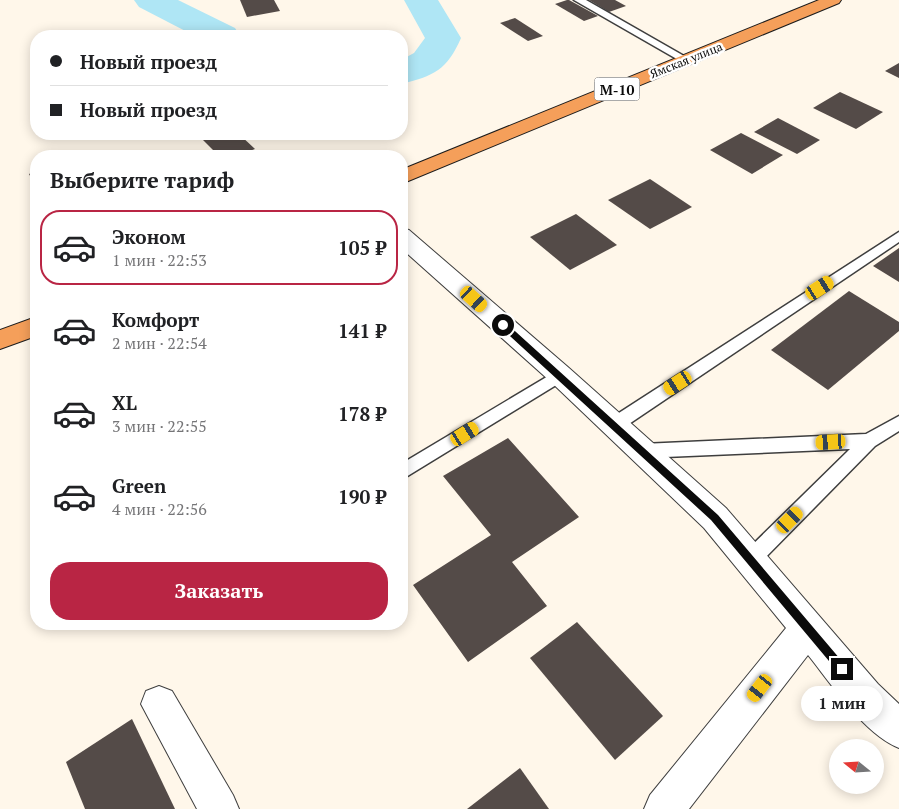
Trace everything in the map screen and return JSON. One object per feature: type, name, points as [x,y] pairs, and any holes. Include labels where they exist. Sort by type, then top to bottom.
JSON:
[{"type":"highway","name":"Ямская улица","points":[[408,175],[832,0]]},
{"type":"highway","points":[[0,340],[30,328]]},
{"type":"street","points":[[408,240],[715,518],[865,697],[899,730]]},
{"type":"street","points":[[664,809],[808,628]]},
{"type":"street","points":[[159,704],[219,809]]},
{"type":"lane","points":[[580,0],[686,60]]},
{"type":"lane","points":[[614,425],[899,236]]},
{"type":"lane","points":[[408,469],[560,376]]},
{"type":"lane","points":[[750,560],[869,441],[899,423]]},
{"type":"lane","points":[[642,451],[869,441]]},
{"type":"building","points":[[240,0],[274,0],[280,11],[247,17]]},
{"type":"building","points":[[567,0],[598,16],[584,21],[555,4]]},
{"type":"building","points":[[589,0],[615,0],[626,6],[609,12]]},
{"type":"building","points":[[515,18],[543,36],[528,41],[500,23]]},
{"type":"building","points":[[899,63],[899,78],[885,71]]},
{"type":"building","points":[[840,92],[883,112],[856,129],[813,108]]},
{"type":"building","points":[[778,118],[820,140],[797,154],[754,132]]},
{"type":"building","points":[[741,133],[783,155],[752,174],[710,150]]},
{"type":"building","points":[[203,140],[245,140],[255,149],[252,150],[213,150]]},
{"type":"building","points":[[650,179],[692,207],[650,229],[608,200]]},
{"type":"building","points":[[576,214],[617,245],[570,270],[530,237]]},
{"type":"building","points":[[899,248],[899,282],[873,266]]},
{"type":"building","points":[[849,291],[899,322],[899,331],[828,390],[771,350]]},
{"type":"building","points":[[508,438],[579,517],[512,562],[547,606],[468,662],[413,585],[491,535],[443,476]]},
{"type":"building","points":[[577,622],[663,716],[615,760],[530,658]]},
{"type":"building","points":[[132,719],[175,809],[85,809],[66,762]]},
{"type":"building","points":[[520,768],[549,809],[467,809]]},
{"type":"waterway","points":[[151,0],[210,30]]},
{"type":"waterway","points":[[408,70],[422,65],[432,57],[443,38],[421,0]]},
{"type":"route","points":[[503,325],[715,518],[842,669]]}]
